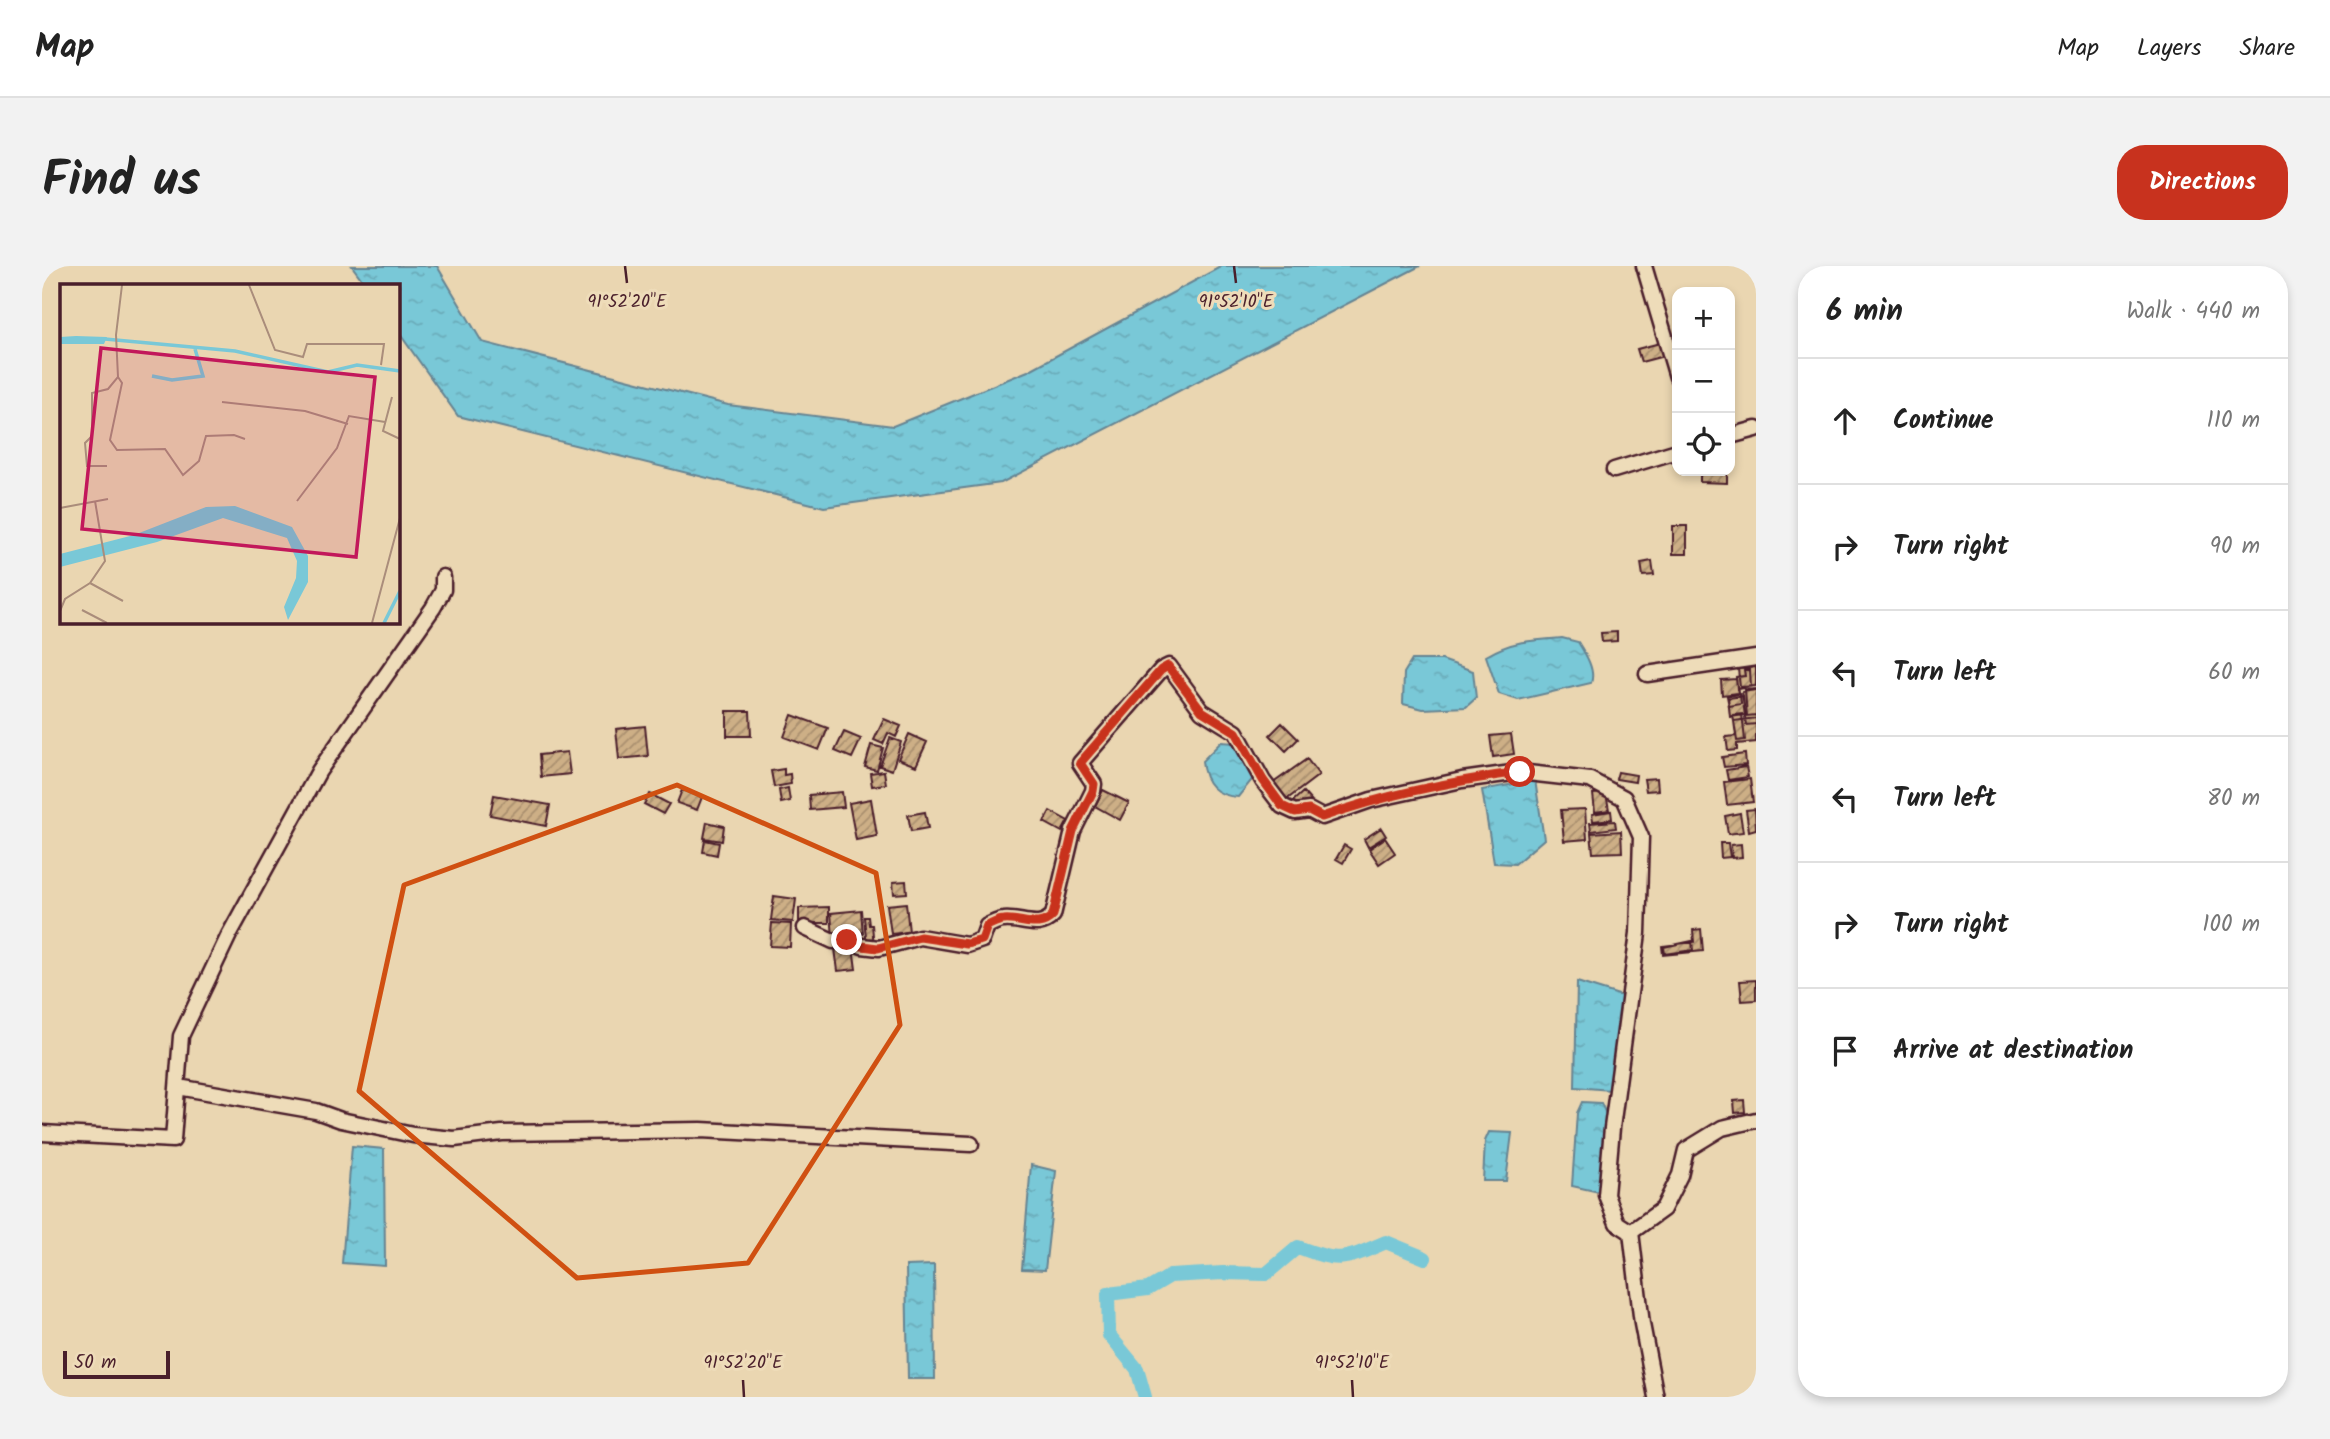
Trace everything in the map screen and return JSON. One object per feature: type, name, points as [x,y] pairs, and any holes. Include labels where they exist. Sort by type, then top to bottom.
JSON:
[{"type":"street","points":[[1644,266],[1672,360]]},
{"type":"street","points":[[1735,435],[1756,429]]},
{"type":"street","points":[[1614,470],[1672,453]]},
{"type":"street","points":[[42,1133],[173,1140],[181,1036],[229,935],[319,771],[433,608],[443,590],[443,577]]},
{"type":"street","points":[[1647,674],[1756,658]]},
{"type":"street","points":[[805,928],[833,941],[847,940],[878,948],[920,937],[967,944],[982,940],[987,926],[1003,920],[1033,924],[1049,920],[1053,915],[1073,831],[1093,791],[1094,784],[1080,763],[1161,670],[1168,666],[1202,711],[1236,732],[1275,798],[1282,806],[1295,812],[1309,810],[1322,817],[1371,800],[1462,780],[1520,772],[1590,780],[1623,798],[1641,837],[1638,933],[1606,1195],[1617,1223],[1632,1233]]},
{"type":"street","points":[[178,1087],[316,1111],[341,1120],[414,1135],[454,1139],[502,1133],[701,1129],[971,1144]]},
{"type":"street","points":[[1632,1233],[1662,1209],[1680,1175],[1686,1150],[1721,1128],[1756,1120]]},
{"type":"street","points":[[1632,1233],[1642,1324],[1656,1397]]},
{"type":"highlighted area","points":[[677,785],[876,873],[900,1025],[748,1263],[577,1278],[359,1091],[404,885]]},
{"type":"water","points":[[352,266],[437,266],[482,342],[728,405],[893,426],[1028,371],[1222,266],[1420,266],[1001,483],[824,507],[458,416],[399,333],[399,284],[365,284]]},
{"type":"water","points":[[1562,638],[1578,642],[1591,667],[1591,683],[1518,700],[1499,694],[1486,656],[1514,644]]},
{"type":"water","points":[[1412,660],[1442,660],[1473,671],[1476,698],[1466,707],[1423,709],[1403,704],[1404,673]]},
{"type":"water","points":[[1221,742],[1235,743],[1255,776],[1238,797],[1217,791],[1205,775],[1202,761]]},
{"type":"water","points":[[1535,780],[1544,839],[1515,864],[1494,863],[1482,790]]},
{"type":"water","points":[[1577,982],[1622,996],[1610,1090],[1575,1087]]},
{"type":"water","points":[[1582,1102],[1601,1103],[1607,1116],[1599,1192],[1572,1186],[1577,1113]]},
{"type":"water","points":[[1489,1132],[1512,1133],[1506,1181],[1483,1181],[1485,1141]]},
{"type":"water","points":[[352,1146],[384,1149],[385,1266],[342,1263]]},
{"type":"water","points":[[1031,1165],[1056,1171],[1045,1270],[1022,1269]]},
{"type":"water","points":[[934,1265],[935,1379],[908,1379],[906,1266]]},
{"type":"building","points":[[1660,343],[1664,356],[1641,362],[1637,349]]},
{"type":"building","points":[[1700,476],[1727,476],[1727,483],[1700,482]]},
{"type":"building","points":[[1673,526],[1687,526],[1687,554],[1673,554]]},
{"type":"building","points":[[1652,561],[1654,575],[1643,576],[1641,563]]},
{"type":"building","points":[[1617,632],[1617,641],[1602,642],[1601,633]]},
{"type":"building","points":[[1756,667],[1756,686],[1740,687],[1738,669]]},
{"type":"building","points":[[1744,670],[1750,670],[1751,687],[1737,689],[1736,677],[1745,676]]},
{"type":"building","points":[[1736,679],[1738,693],[1722,695],[1721,680]]},
{"type":"building","points":[[1756,689],[1756,715],[1747,716],[1745,690]]},
{"type":"building","points":[[1756,690],[1756,724],[1746,725],[1742,692]]},
{"type":"building","points":[[1740,694],[1741,704],[1729,706],[1727,696]]},
{"type":"building","points":[[1743,696],[1745,715],[1730,717],[1728,698]]},
{"type":"building","points":[[727,711],[750,711],[751,736],[727,736]]},
{"type":"building","points":[[1742,714],[1745,740],[1737,741],[1733,715]]},
{"type":"building","points":[[792,715],[828,728],[819,750],[784,737]]},
{"type":"building","points":[[1756,718],[1756,742],[1737,744],[1737,750],[1728,751],[1726,737],[1736,736],[1734,721]]},
{"type":"building","points":[[884,719],[901,726],[896,737],[888,733],[883,744],[874,740]]},
{"type":"building","points":[[1282,723],[1298,739],[1286,751],[1270,735]]},
{"type":"building","points":[[645,726],[648,756],[619,759],[616,729]]},
{"type":"building","points":[[844,732],[861,739],[852,758],[835,751]]},
{"type":"building","points":[[909,734],[927,742],[916,766],[898,759]]},
{"type":"building","points":[[1511,734],[1514,754],[1493,757],[1490,736]]},
{"type":"building","points":[[890,738],[901,742],[892,770],[880,766]]},
{"type":"building","points":[[871,745],[883,748],[877,770],[865,767]]},
{"type":"building","points":[[567,752],[570,774],[541,777],[539,755]]},
{"type":"building","points":[[1745,754],[1746,765],[1724,767],[1722,757]]},
{"type":"building","points":[[1307,759],[1319,775],[1282,803],[1269,786]]},
{"type":"building","points":[[1746,767],[1748,777],[1728,780],[1726,770]]},
{"type":"building","points":[[784,769],[784,775],[790,774],[791,784],[774,787],[771,771]]},
{"type":"building","points":[[884,771],[886,784],[872,786],[870,773]]},
{"type":"building","points":[[1618,772],[1636,775],[1635,782],[1616,779]]},
{"type":"building","points":[[1657,778],[1658,790],[1646,791],[1644,779]]},
{"type":"building","points":[[1750,779],[1753,802],[1727,805],[1724,782]]},
{"type":"building","points":[[788,788],[790,801],[781,803],[779,790]]},
{"type":"building","points":[[682,790],[702,797],[697,810],[677,803]]},
{"type":"building","points":[[1103,790],[1129,803],[1120,820],[1095,806]]},
{"type":"building","points":[[842,792],[844,807],[810,810],[809,795]]},
{"type":"building","points":[[1303,792],[1311,801],[1299,811],[1292,802]]},
{"type":"building","points":[[1606,793],[1609,810],[1595,812],[1593,794]]},
{"type":"building","points":[[650,794],[669,804],[663,814],[644,804]]},
{"type":"building","points":[[494,795],[550,805],[546,826],[490,815]]},
{"type":"building","points":[[871,799],[877,836],[856,840],[849,803]]},
{"type":"building","points":[[1585,809],[1587,839],[1564,841],[1561,810]]},
{"type":"building","points":[[1755,809],[1756,829],[1749,831],[1746,810]]},
{"type":"building","points":[[1050,811],[1068,821],[1062,832],[1044,822]]},
{"type":"building","points":[[1611,811],[1612,819],[1593,821],[1592,814]]},
{"type":"building","points":[[925,812],[928,828],[911,831],[908,815]]},
{"type":"building","points":[[1740,813],[1743,832],[1728,834],[1725,816]]},
{"type":"building","points":[[1615,821],[1616,828],[1591,831],[1590,823]]},
{"type":"building","points":[[707,822],[724,826],[722,841],[704,838]]},
{"type":"building","points":[[1381,828],[1386,836],[1368,847],[1364,839]]},
{"type":"building","points":[[1621,831],[1622,852],[1593,853],[1591,833]]},
{"type":"building","points":[[1385,838],[1395,853],[1379,864],[1369,849]]},
{"type":"building","points":[[705,840],[719,843],[717,855],[703,852]]},
{"type":"building","points":[[1720,843],[1728,843],[1730,857],[1721,858]]},
{"type":"building","points":[[1741,844],[1742,857],[1732,858],[1731,845]]},
{"type":"building","points":[[1344,845],[1351,849],[1343,863],[1336,859]]},
{"type":"building","points":[[906,881],[907,893],[894,894],[893,882]]},
{"type":"building","points":[[774,896],[796,899],[793,922],[771,920]]},
{"type":"building","points":[[906,903],[909,932],[891,934],[887,905]]},
{"type":"building","points":[[829,907],[829,923],[799,923],[799,908]]},
{"type":"building","points":[[861,910],[863,934],[833,937],[831,913]]},
{"type":"building","points":[[864,917],[868,917],[869,925],[872,925],[874,946],[867,947]]},
{"type":"building","points":[[772,923],[791,924],[790,947],[770,946]]},
{"type":"building","points":[[1701,929],[1703,951],[1663,955],[1662,946],[1694,942],[1693,930]]},
{"type":"building","points":[[1692,941],[1693,950],[1665,954],[1664,947]]},
{"type":"building","points":[[853,947],[856,969],[838,971],[835,949]]},
{"type":"building","points":[[1756,980],[1756,1000],[1742,1001],[1740,981]]},
{"type":"building","points":[[1744,1100],[1745,1112],[1735,1113],[1734,1101]]},
{"type":"waterway","points":[[1145,1397],[1137,1369],[1109,1335],[1108,1294],[1148,1289],[1170,1276],[1266,1274],[1298,1247],[1324,1256],[1343,1258],[1386,1242],[1425,1258]]},
{"type":"route","points":[[847,940],[878,948],[920,937],[967,944],[982,940],[987,926],[1003,920],[1033,924],[1049,920],[1053,915],[1073,831],[1093,791],[1094,784],[1080,763],[1161,670],[1168,666],[1202,711],[1236,732],[1263,780],[1282,806],[1295,812],[1309,810],[1322,817],[1371,800],[1462,780],[1520,772]]}]
